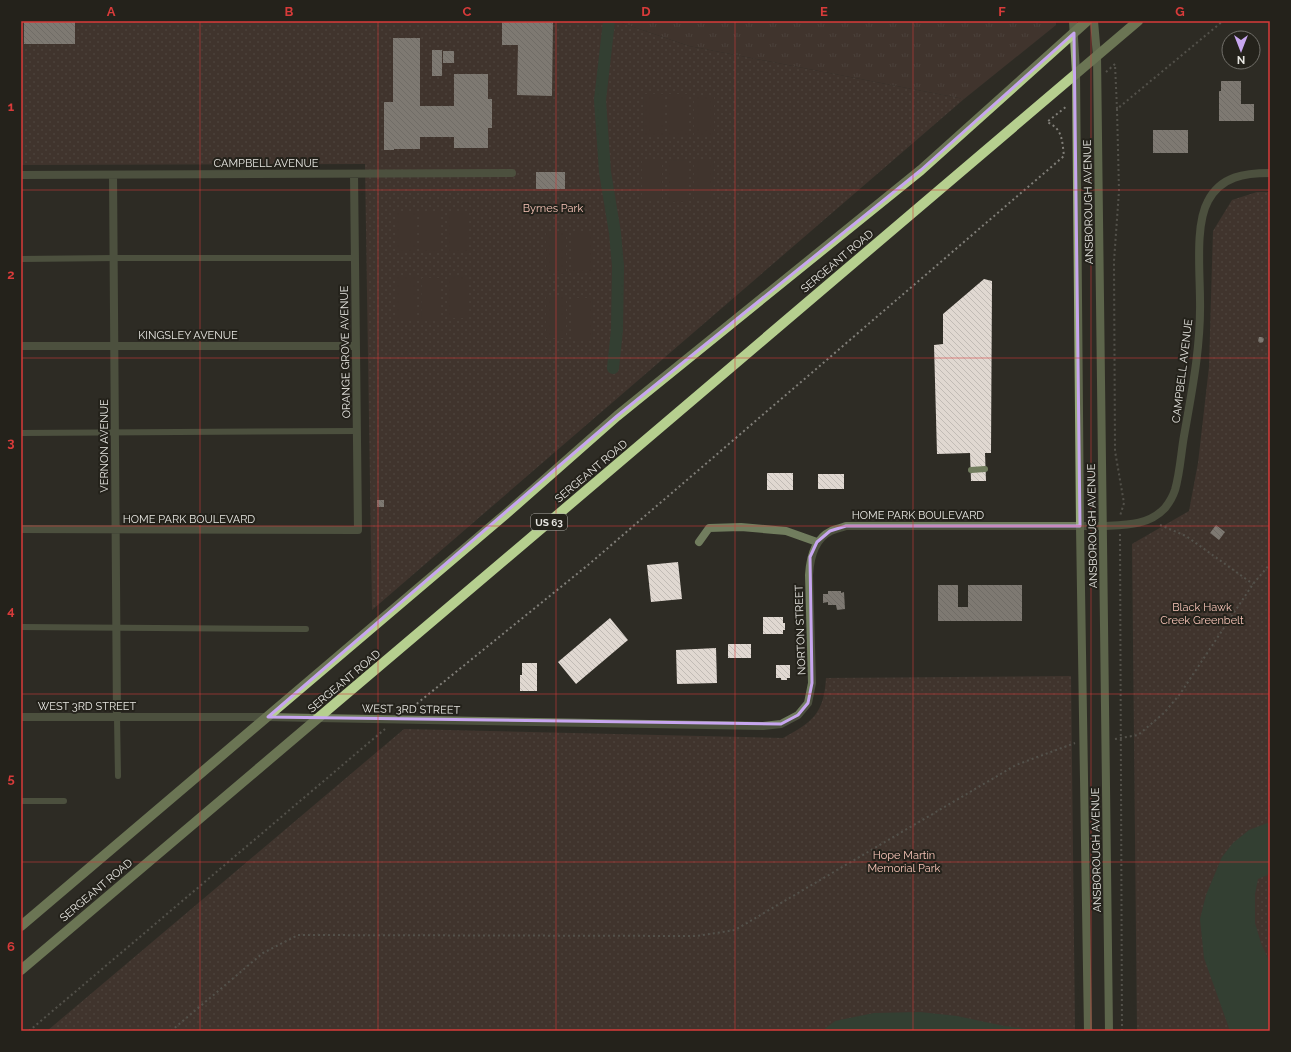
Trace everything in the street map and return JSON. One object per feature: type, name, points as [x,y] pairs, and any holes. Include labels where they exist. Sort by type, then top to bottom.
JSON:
[{"type":"main road","name":"ANSBOROUGH AVENUE","points":[[1073,21],[1076,73],[1080,526],[1088,1031]]},
{"type":"main road","name":"SERGEANT ROAD","points":[[21,926],[507,513],[617,416],[921,170],[1087,21]]},
{"type":"main road","name":"ANSBOROUGH AVENUE","points":[[1094,21],[1097,56],[1109,929],[1109,1031]]},
{"type":"main road","name":"SERGEANT ROAD","points":[[21,970],[1138,21]]},
{"type":"street","name":"CAMPBELL AVENUE","points":[[21,175],[512,173]]},
{"type":"street","name":"CAMPBELL AVENUE","points":[[1080,526],[1137,524],[1157,515],[1165,508],[1175,490],[1193,387],[1199,336],[1200,229],[1204,210],[1208,200],[1221,185],[1240,175],[1270,173]]},
{"type":"street","name":"ORANGE GROVE AVENUE","points":[[354,174],[358,530]]},
{"type":"street","name":"VERNON AVENUE","points":[[114,175],[117,717]]},
{"type":"street","name":"KINGSLEY AVENUE","points":[[21,346],[356,346]]},
{"type":"street","name":"HOME PARK BOULEVARD","points":[[818,542],[830,531],[846,526],[1080,526]]},
{"type":"street","points":[[699,542],[709,528],[741,527],[786,531],[818,542]]},
{"type":"street","name":"HOME PARK BOULEVARD","points":[[21,530],[358,530]]},
{"type":"street","name":"NORTON STREET","points":[[798,715],[808,702],[812,683],[809,574],[810,557],[818,542]]},
{"type":"street","name":"WEST 3RD STREET","points":[[21,717],[268,717],[763,726],[781,724],[798,715]]},
{"type":"lane","points":[[21,260],[114,258],[355,258]]},
{"type":"lane","points":[[21,433],[357,431]]},
{"type":"lane","points":[[971,470],[985,469]]},
{"type":"lane","points":[[21,627],[306,629]]},
{"type":"lane","points":[[117,717],[118,776]]},
{"type":"lane","points":[[21,801],[64,801]]},
{"type":"path","points":[[1109,69],[1114,64],[1117,109],[1223,21]]},
{"type":"path","points":[[417,703],[588,565],[1064,156],[1062,138],[1054,125],[1048,122],[1052,118]]},
{"type":"path","points":[[1147,520],[1186,536],[1253,584]]},
{"type":"path","points":[[1106,740],[1121,739],[1138,735],[1164,713],[1180,694],[1253,584],[1270,564]]},
{"type":"path","points":[[29,1031],[384,729]]},
{"type":"path","points":[[171,1031],[263,953],[298,935],[696,936],[735,930],[1016,765],[1072,743],[1084,742]]},
{"type":"path","points":[[1121,927],[1122,1031]]},
{"type":"highlighted area","points":[[1074,33],[1080,526],[846,526],[830,531],[817,542],[810,557],[812,683],[808,703],[798,715],[781,724],[268,717],[617,416],[921,170]]},
{"type":"green space","name":"Byrnes Park","points":[[21,21],[616,21],[689,46],[964,99],[372,610],[365,164],[21,165]]},
{"type":"green space","points":[[616,21],[1056,21],[1056,25],[964,99],[689,46]]},
{"type":"green space","points":[[644,94],[663,94],[663,135],[643,135]]},
{"type":"green space","points":[[669,94],[689,94],[689,136],[669,136]]},
{"type":"green space","points":[[694,95],[714,95],[714,136],[694,136]]},
{"type":"green space","points":[[642,160],[662,160],[662,201],[642,201]]},
{"type":"green space","points":[[669,160],[688,161],[688,202],[669,202]]},
{"type":"green space","points":[[694,160],[714,160],[713,201],[694,201]]},
{"type":"green space","name":"Black Hawk Creek Greenbelt","points":[[1257,192],[1270,192],[1270,1031],[1137,1031],[1132,544],[1189,511],[1198,463],[1209,367],[1213,231],[1232,200]]},
{"type":"green space","points":[[396,211],[415,211],[415,253],[396,253]]},
{"type":"green space","points":[[421,211],[441,211],[441,252],[421,252]]},
{"type":"green space","points":[[447,212],[467,212],[467,253],[447,253]]},
{"type":"green space","points":[[573,231],[593,231],[593,272],[573,272]]},
{"type":"green space","points":[[546,232],[566,232],[566,274],[546,273]]},
{"type":"green space","points":[[448,276],[468,277],[468,318],[448,318]]},
{"type":"green space","points":[[396,277],[416,277],[416,319],[396,319]]},
{"type":"green space","points":[[422,278],[441,278],[441,319],[421,319]]},
{"type":"green space","points":[[546,296],[566,296],[566,338],[546,338]]},
{"type":"green space","points":[[573,298],[593,298],[592,340],[573,340]]},
{"type":"green space","name":"Hope Martin Memorial Park","points":[[1071,676],[1075,1031],[47,1031],[404,729],[783,738],[802,727],[815,715],[823,700],[826,678]]},
{"type":"shaded area","points":[[1270,822],[1270,874],[1258,879],[1255,894],[1255,923],[1261,943],[1270,963],[1270,1031],[1230,1031],[1204,958],[1200,919],[1206,895],[1222,857],[1233,843],[1249,830]]},
{"type":"shaded area","points":[[920,1012],[957,1016],[1004,1026],[1043,1031],[822,1031],[835,1021],[874,1013]]},
{"type":"building","points":[[24,21],[75,21],[75,44],[24,44]]},
{"type":"building","points":[[502,21],[553,21],[552,96],[517,95],[518,45],[502,45]]},
{"type":"building","points":[[393,38],[420,38],[420,106],[454,106],[454,74],[488,74],[488,99],[492,99],[492,128],[488,128],[488,148],[454,148],[454,137],[420,137],[420,149],[384,150],[384,102],[393,102]]},
{"type":"building","points":[[432,50],[442,50],[442,76],[432,76]]},
{"type":"building","points":[[443,51],[454,51],[454,63],[443,63]]},
{"type":"building","points":[[1221,81],[1241,81],[1241,104],[1254,104],[1254,121],[1219,121],[1219,91],[1221,91]]},
{"type":"building","points":[[1153,130],[1188,130],[1188,153],[1153,153]]},
{"type":"building","points":[[536,172],[565,172],[565,189],[536,189]]},
{"type":"building","points":[[984,279],[992,281],[991,453],[985,453],[986,481],[971,481],[970,453],[937,454],[934,345],[943,344],[943,314]]},
{"type":"building","points":[[1259,337],[1264,339],[1263,342],[1260,343],[1258,341]]},
{"type":"building","points":[[767,473],[793,473],[793,490],[767,490]]},
{"type":"building","points":[[818,474],[844,474],[844,489],[818,489]]},
{"type":"building","points":[[377,500],[384,500],[384,507],[377,507]]},
{"type":"building","points":[[1216,525],[1225,532],[1219,540],[1210,533]]},
{"type":"building","points":[[678,562],[682,599],[651,602],[647,565]]},
{"type":"building","points":[[938,585],[958,585],[958,607],[968,607],[968,585],[1022,585],[1022,621],[938,621]]},
{"type":"building","points":[[828,591],[844,592],[845,609],[837,610],[836,605],[828,605],[828,602],[823,603],[823,594],[828,594]]},
{"type":"building","points":[[763,617],[783,617],[785,630],[783,630],[783,634],[763,634]]},
{"type":"building","points":[[610,618],[628,640],[576,684],[558,662]]},
{"type":"building","points":[[728,644],[751,644],[751,658],[728,658]]},
{"type":"building","points":[[716,648],[717,683],[677,684],[676,650]]},
{"type":"building","points":[[522,663],[537,663],[537,691],[520,691]]},
{"type":"building","points":[[776,665],[790,665],[790,678],[787,678],[787,680],[781,680],[781,678],[776,678]]},
{"type":"waterway","points":[[609,21],[600,100],[605,172],[615,233],[618,266],[617,330],[613,368]]}]
